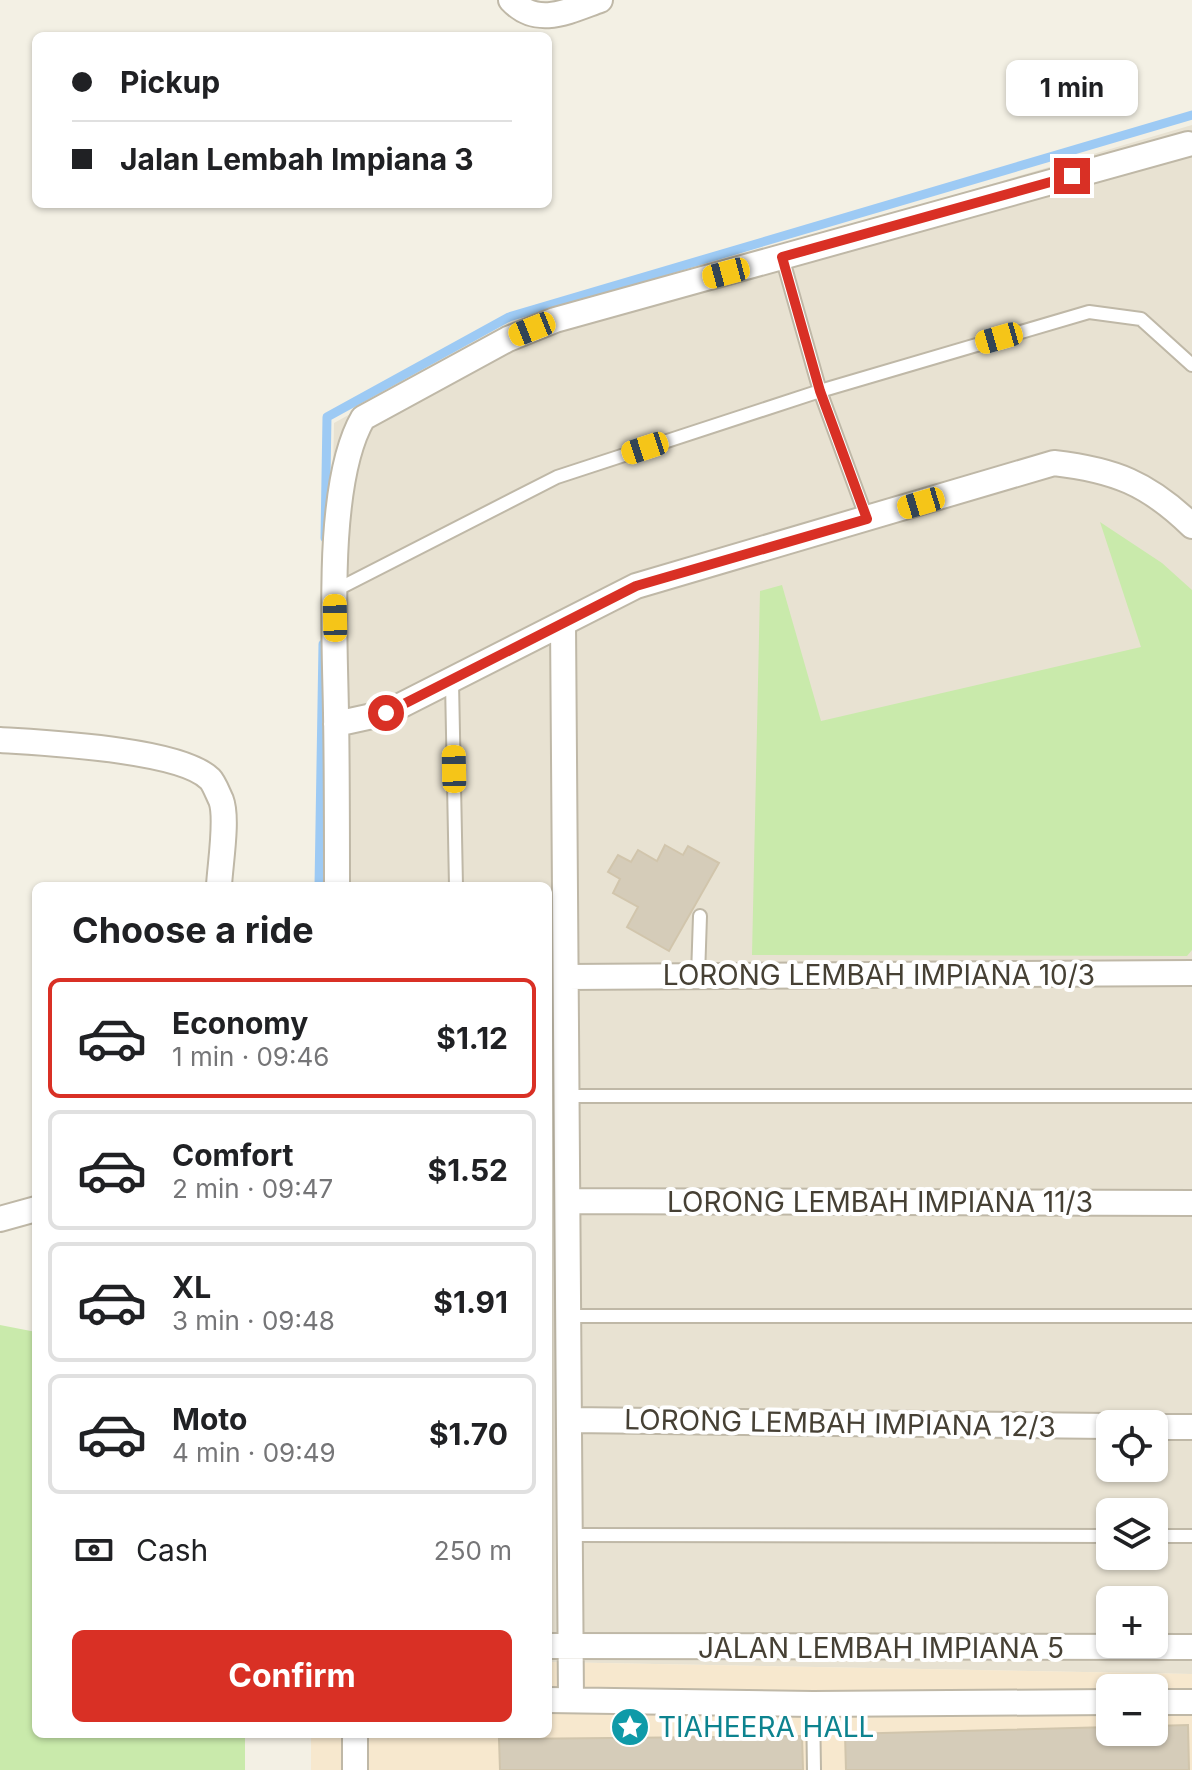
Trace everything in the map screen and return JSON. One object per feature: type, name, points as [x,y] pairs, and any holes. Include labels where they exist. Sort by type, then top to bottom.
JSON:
[{"type":"street","points":[[511,0],[530,13],[546,18],[600,0]]},
{"type":"street","points":[[337,882],[334,591],[344,466],[350,441],[363,418],[508,339],[555,320],[1191,145]]},
{"type":"street","points":[[336,724],[386,713],[636,586],[1054,463],[1102,468],[1136,482],[1168,502],[1192,526]]},
{"type":"street","points":[[560,1700],[560,1646],[571,1535],[563,623]]},
{"type":"street","points":[[0,740],[66,744],[157,758],[187,765],[211,779],[223,804],[219,882]]},
{"type":"street","name":"LORONG LEMBAH IMPIANA 10/3","points":[[566,977],[1192,973]]},
{"type":"street","name":"LORONG LEMBAH IMPIANA 11/3","points":[[568,1201],[1192,1203]]},
{"type":"street","points":[[0,1219],[32,1210]]},
{"type":"street","name":"LORONG LEMBAH IMPIANA 12/3","points":[[570,1420],[1096,1426]]},
{"type":"street","points":[[1168,1427],[1192,1427]]},
{"type":"street","name":"JALAN LEMBAH IMPIANA 5","points":[[560,1646],[1192,1647]]},
{"type":"street","name":"JALAN LEMBAH IMPIANA 5","points":[[560,1700],[813,1704],[1096,1702]]},
{"type":"street","points":[[1168,1702],[1192,1702]]},
{"type":"street","points":[[355,1738],[355,1770]]},
{"type":"lane","points":[[782,257],[820,391],[867,519]]},
{"type":"lane","points":[[334,591],[557,477],[820,391],[1089,312],[1141,319],[1192,365]]},
{"type":"lane","points":[[452,682],[456,882]]},
{"type":"lane","points":[[698,976],[700,916]]},
{"type":"lane","points":[[567,1096],[1192,1096]]},
{"type":"lane","points":[[569,1316],[1192,1316]]},
{"type":"lane","points":[[571,1535],[1096,1536]]},
{"type":"lane","points":[[1168,1536],[1192,1536]]},
{"type":"lane","points":[[813,1704],[814,1770]]},
{"type":"shaded area","points":[[1192,125],[1192,1674],[552,1662],[552,882],[325,882],[334,423],[512,325]]},
{"type":"shaded area","points":[[552,1662],[1192,1674],[1192,1770],[311,1770],[311,1738],[552,1738]]},
{"type":"green space","points":[[1100,522],[1162,563],[1192,590],[1192,950],[1187,956],[752,955],[760,591],[782,585],[821,721],[1141,647]]},
{"type":"green space","points":[[0,1325],[32,1331],[32,1738],[245,1738],[245,1770],[0,1770]]},
{"type":"building","points":[[665,845],[683,855],[688,846],[719,863],[669,951],[627,927],[638,907],[613,893],[620,879],[608,872],[618,855],[631,862],[638,850],[657,861]]},
{"type":"building","points":[[1188,1725],[1189,1770],[846,1770],[845,1734],[1096,1727],[1096,1746],[1168,1746],[1168,1726]]},
{"type":"building","points":[[802,1736],[803,1770],[500,1770],[499,1739]]},
{"type":"waterway","points":[[325,538],[327,417],[509,317],[1192,115]]},
{"type":"waterway","points":[[319,882],[323,644]]},
{"type":"place","name":"TIAHEERA HALL","points":[[630,1727]]},
{"type":"route","points":[[386,713],[636,586],[867,519],[820,391],[782,257],[1072,176]]}]
